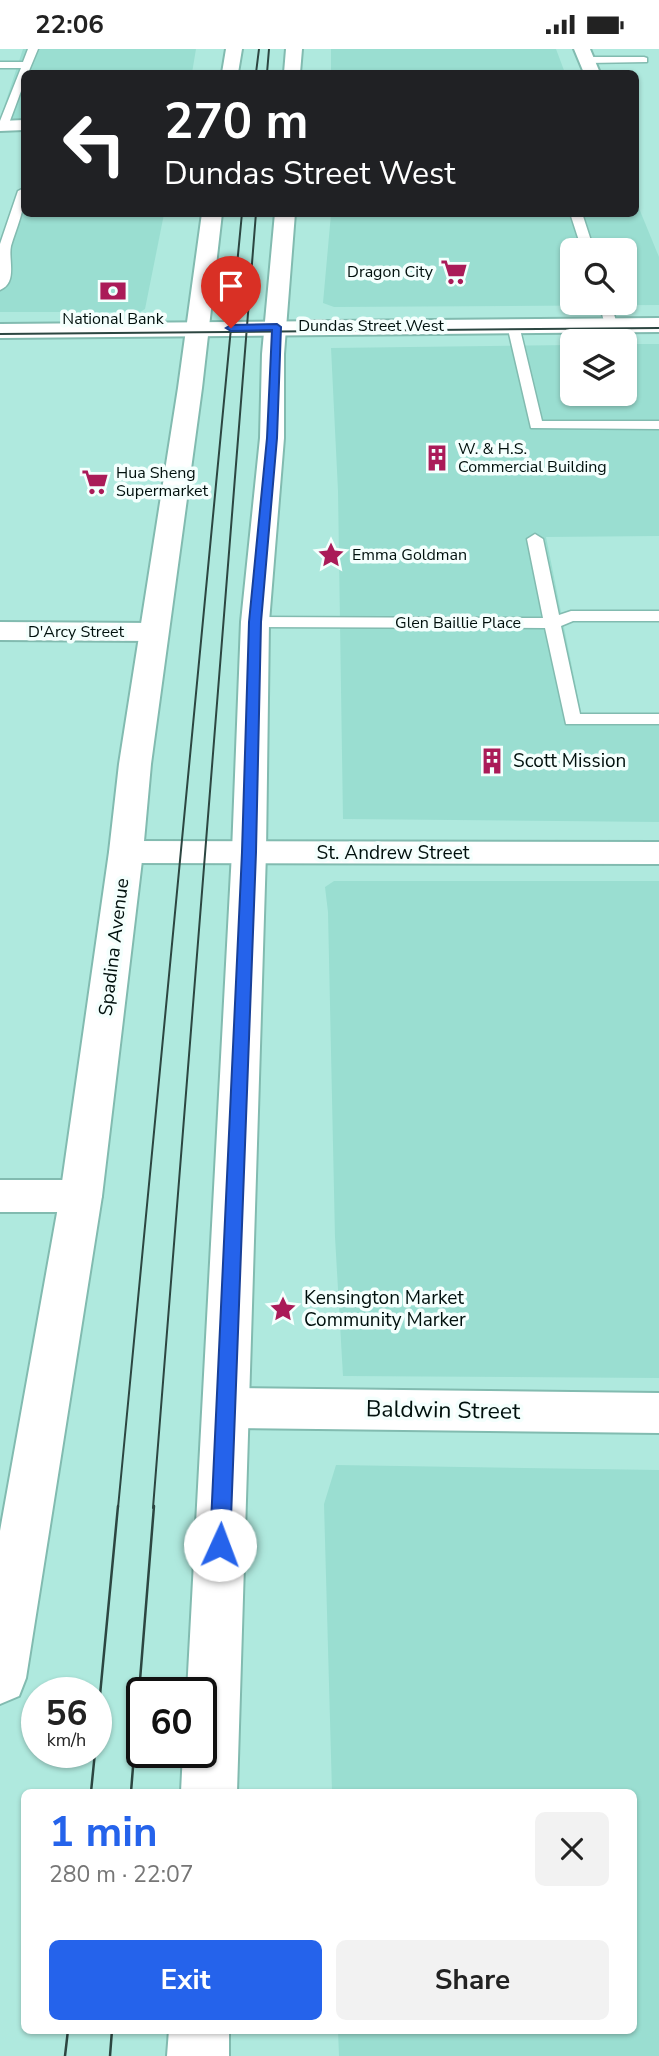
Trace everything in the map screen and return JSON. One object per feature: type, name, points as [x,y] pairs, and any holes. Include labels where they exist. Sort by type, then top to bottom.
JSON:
[{"type":"main road","points":[[230,70],[233,49]]},
{"type":"main road","points":[[292,70],[294,49]]},
{"type":"main road","points":[[2,126],[21,125]]},
{"type":"main road","name":"Spadina Avenue","points":[[0,1678],[81,1196],[126,852],[128,817],[199,329],[212,217]]},
{"type":"main road","points":[[209,1789],[249,852],[255,622],[272,438],[285,217]]},
{"type":"main road","name":"Dundas Street West","points":[[0,331],[659,325]]},
{"type":"main road","name":"D'Arcy Street","points":[[0,631],[153,632]]},
{"type":"main road","name":"St. Andrew Street","points":[[126,852],[659,853]]},
{"type":"main road","points":[[0,1196],[81,1196]]},
{"type":"main road","name":"Baldwin Street","points":[[226,1408],[659,1413]]},
{"type":"main road","points":[[198,2056],[199,2034]]},
{"type":"lane","points":[[25,70],[33,49]]},
{"type":"lane","points":[[587,61],[644,60]]},
{"type":"lane","points":[[0,65],[27,65]]},
{"type":"lane","points":[[2,126],[21,80]]},
{"type":"lane","points":[[0,286],[7,267],[2,250],[21,199]]},
{"type":"lane","points":[[577,217],[584,238]]},
{"type":"lane","points":[[608,315],[611,325]]},
{"type":"lane","points":[[513,325],[536,425],[659,425]]},
{"type":"lane","points":[[535,539],[572,720],[658,722]]},
{"type":"lane","name":"Glen Baillie Place","points":[[255,622],[554,623],[571,616],[659,616]]},
{"type":"shaded area","points":[[23,49],[196,49],[192,70],[21,70],[21,118],[0,119]]},
{"type":"shaded area","points":[[331,49],[556,49],[564,70],[331,70]]},
{"type":"shaded area","points":[[21,201],[21,217],[163,217],[145,309],[140,312],[0,312],[0,254]]},
{"type":"shaded area","name":"Dragon City","points":[[639,208],[659,257],[659,305],[637,305],[637,238],[560,238],[560,306],[334,307],[323,303],[331,217],[639,217]]},
{"type":"shaded area","points":[[637,344],[659,344],[659,536],[546,537],[582,717],[659,717],[659,822],[343,819],[338,491],[331,348],[560,345],[560,406],[637,406]]},
{"type":"shaded area","points":[[334,881],[659,881],[659,1378],[343,1376],[335,1237],[328,912],[325,887]]},
{"type":"shaded area","points":[[336,1465],[659,1470],[659,2056],[339,2056],[338,2034],[637,2034],[637,1789],[332,1789],[324,1504]]},
{"type":"tram line","points":[[256,70],[259,49]]},
{"type":"tram line","points":[[267,70],[269,49]]},
{"type":"tram line","points":[[231,332],[242,217]]},
{"type":"tram line","points":[[247,332],[256,217]]},
{"type":"tram line","points":[[247,332],[659,328]]},
{"type":"tram line","points":[[0,334],[231,332]]},
{"type":"tram line","points":[[118,1508],[231,332]]},
{"type":"tram line","points":[[231,332],[247,332]]},
{"type":"tram line","points":[[153,1508],[247,332]]},
{"type":"tram line","points":[[102,1677],[118,1506]]},
{"type":"tram line","points":[[131,1789],[154,1506]]},
{"type":"tram line","points":[[91,1789],[93,1768]]},
{"type":"tram line","points":[[65,2056],[68,2034]]},
{"type":"tram line","points":[[110,2056],[112,2034]]},
{"type":"place","name":"Dragon City","points":[[454,272]]},
{"type":"place","name":"National Bank","points":[[113,291]]},
{"type":"place","name":"W. & H.S. Commercial Building","points":[[437,458]]},
{"type":"place","name":"Hua Sheng Supermarket","points":[[95,482]]},
{"type":"place","name":"Emma Goldman","points":[[331,555]]},
{"type":"place","name":"Scott Mission","points":[[492,761]]},
{"type":"place","name":"Kensington Market Community Marker","points":[[283,1309]]},
{"type":"route","points":[[220,1545],[245,888],[249,852],[255,622],[272,438],[277,327],[231,328]]}]
